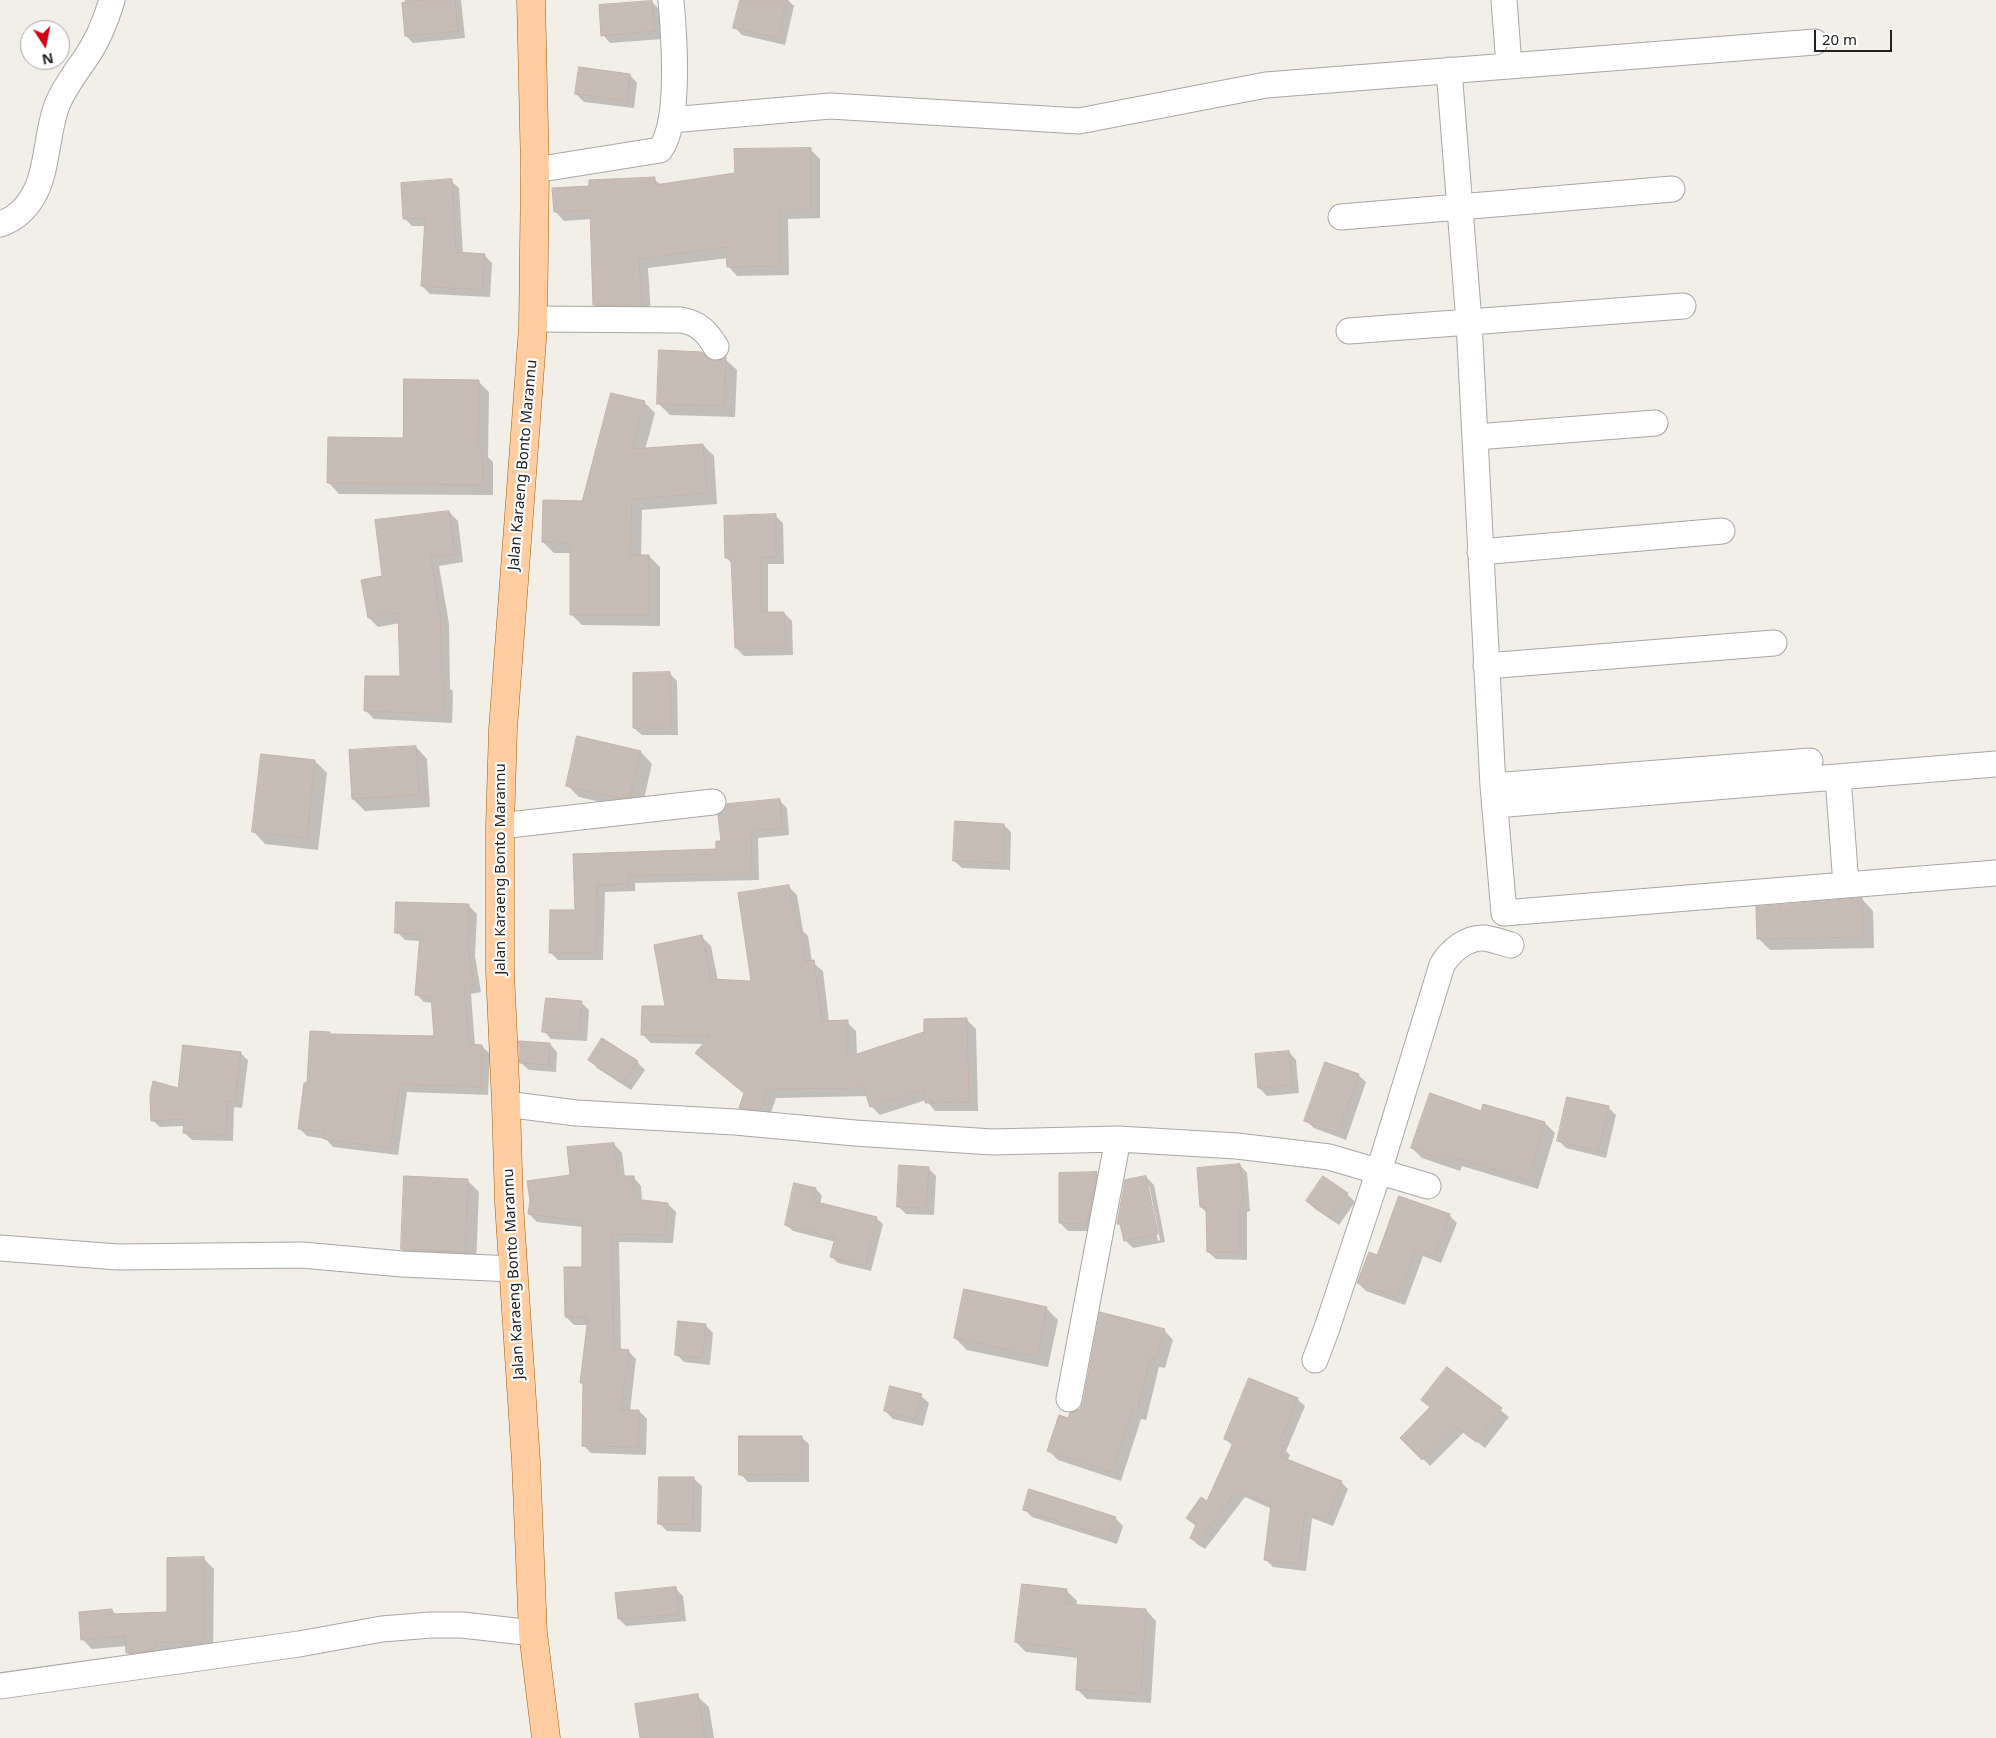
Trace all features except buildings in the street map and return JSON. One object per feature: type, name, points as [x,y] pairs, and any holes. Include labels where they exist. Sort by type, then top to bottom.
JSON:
[{"type":"main road","name":"Jalan Karaeng Bonto Marannu","points":[[531,0],[535,170],[533,319],[503,729],[500,826],[500,972],[509,1203],[526,1462],[533,1633],[546,1738]]},
{"type":"street","points":[[0,224],[19,213],[32,199],[38,187],[56,107],[65,88],[99,35],[112,0]]},
{"type":"street","points":[[535,170],[660,150],[666,142],[671,120],[675,49],[671,0]]},
{"type":"street","points":[[1504,0],[1509,65]]},
{"type":"street","points":[[671,120],[830,106],[1079,121],[1266,85],[1814,42]]},
{"type":"street","points":[[1449,70],[1469,322],[1486,666],[1504,913],[1996,873]]},
{"type":"street","points":[[1341,217],[1672,189]]},
{"type":"street","points":[[1349,331],[1683,306]]},
{"type":"street","points":[[533,319],[681,320],[692,322],[702,328],[716,347]]},
{"type":"street","points":[[1476,437],[1655,423]]},
{"type":"street","points":[[1480,552],[1722,531]]},
{"type":"street","points":[[1486,666],[1774,643]]},
{"type":"street","points":[[1494,796],[1810,761]]},
{"type":"street","points":[[1494,796],[1838,777],[1996,764]]},
{"type":"street","points":[[1838,777],[1846,885]]},
{"type":"street","points":[[500,826],[713,802]]},
{"type":"street","points":[[1314,1360],[1327,1328],[1379,1171],[1442,965],[1454,950],[1468,942],[1483,938],[1511,945]]},
{"type":"street","points":[[506,1104],[576,1113],[735,1122],[855,1133],[992,1142],[1118,1139],[1237,1146],[1329,1157],[1428,1186]]},
{"type":"street","points":[[1069,1400],[1118,1139]]},
{"type":"street","points":[[0,1248],[118,1257],[302,1255],[402,1264],[513,1268]]},
{"type":"street","points":[[0,1686],[299,1644],[382,1629],[431,1625],[462,1625],[533,1633]]}]
